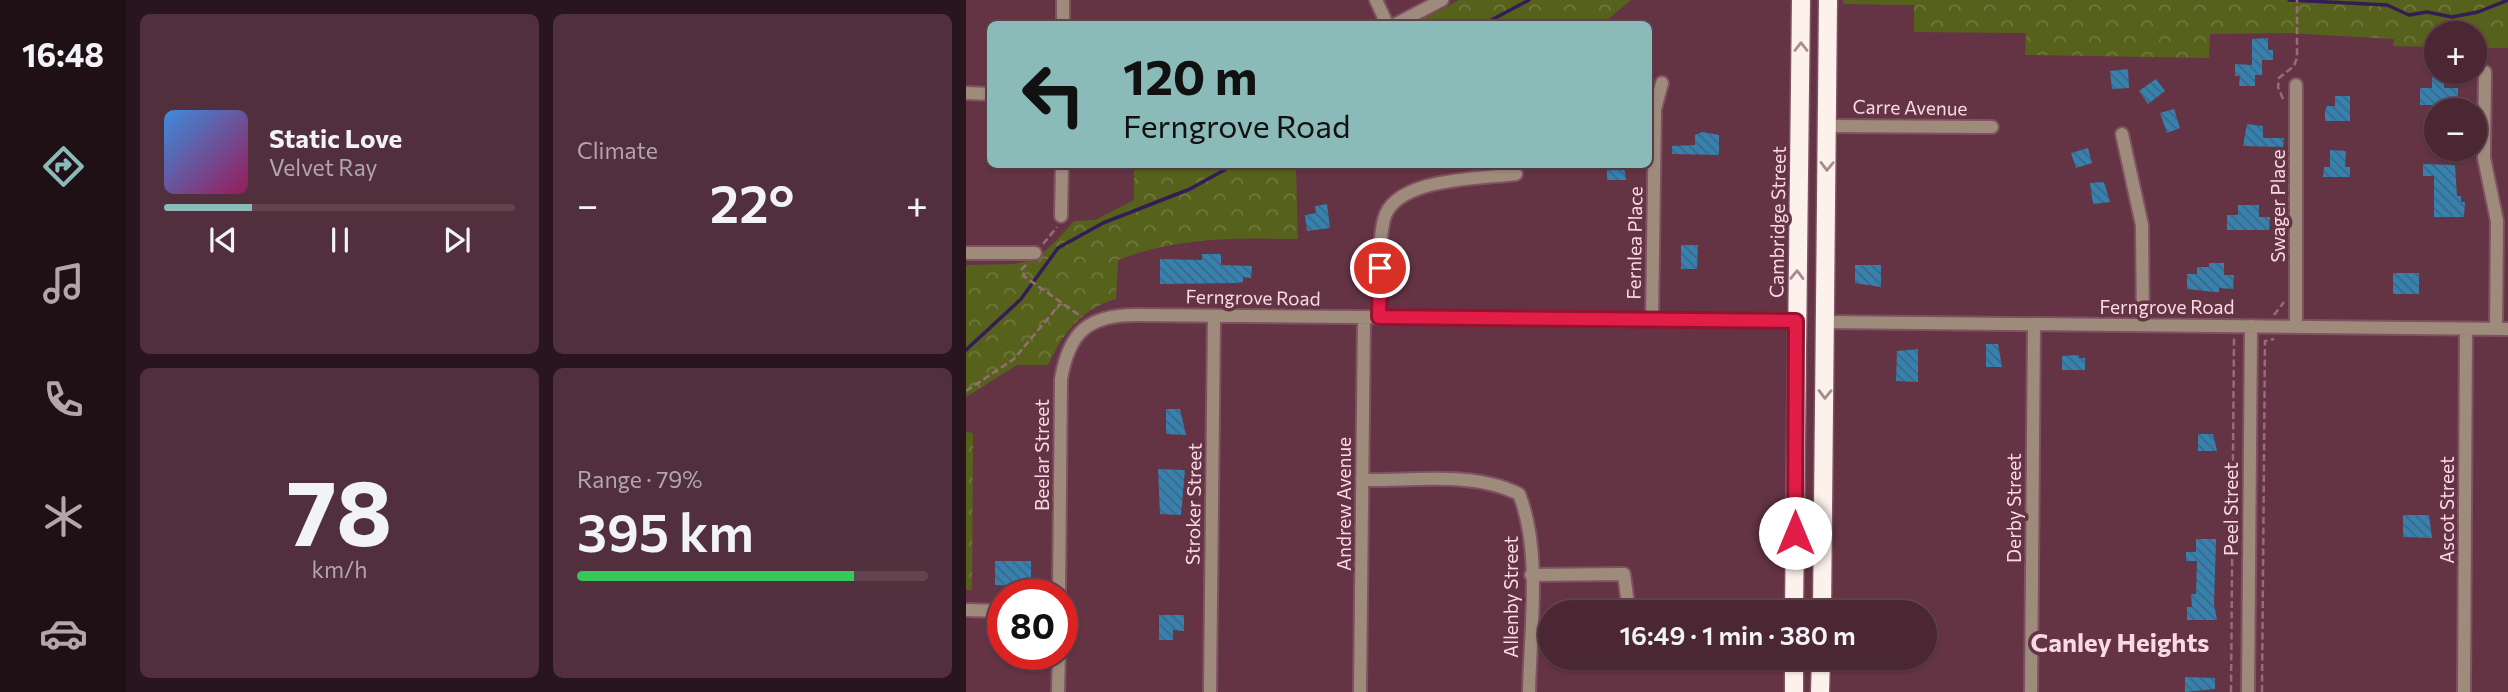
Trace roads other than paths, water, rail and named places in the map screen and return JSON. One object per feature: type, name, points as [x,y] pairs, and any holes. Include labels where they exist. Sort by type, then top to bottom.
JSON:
[{"type":"highway","name":"Cambridge Street","points":[[1794,600],[1801,0]]},
{"type":"highway","points":[[1822,600],[1828,0]]},
{"type":"highway","points":[[1794,670],[1794,692]]},
{"type":"highway","points":[[1821,670],[1821,692]]},
{"type":"street","points":[[1063,0],[1063,21]]},
{"type":"street","points":[[1376,0],[1386,21]]},
{"type":"street","points":[[1402,21],[1442,0]]},
{"type":"street","name":"Fernlea Place","points":[[1652,320],[1655,109],[1662,83]]},
{"type":"street","points":[[2485,84],[2484,158],[2497,221],[2502,329]]},
{"type":"street","name":"Swager Place","points":[[2296,85],[2296,326]]},
{"type":"street","points":[[966,93],[987,94]]},
{"type":"street","name":"Carre Avenue","points":[[1828,126],[1992,127]]},
{"type":"street","points":[[2122,134],[2142,225],[2143,325]]},
{"type":"street","points":[[1061,216],[1062,168]]},
{"type":"street","points":[[1379,317],[1385,216],[1395,200],[1410,190],[1434,184],[1517,174]]},
{"type":"street","points":[[966,253],[1035,253]]},
{"type":"street","name":"Ferngrove Road","points":[[1089,324],[1121,315],[1796,321]]},
{"type":"street","name":"Stroker Street","points":[[1210,692],[1214,316]]},
{"type":"street","name":"Andrew Avenue","points":[[1360,692],[1364,317]]},
{"type":"street","name":"Ferngrove Road","points":[[1826,322],[2502,329]]},
{"type":"street","name":"Beelar Street","points":[[1059,579],[1061,380],[1065,357],[1073,340],[1089,324]]},
{"type":"street","name":"Derby Street","points":[[2031,692],[2034,324]]},
{"type":"street","name":"Peel Street","points":[[2248,692],[2251,326]]},
{"type":"street","name":"Ascot Street","points":[[2463,692],[2466,329]]},
{"type":"street","name":"Allenby Street","points":[[1363,480],[1480,482],[1502,485],[1519,494],[1528,515],[1531,575],[1529,692]]},
{"type":"street","points":[[1531,575],[1624,574],[1627,600]]},
{"type":"street","points":[[966,610],[987,611]]},
{"type":"street","points":[[1058,692],[1059,670]]},
{"type":"waterway","points":[[1490,21],[1529,0]]},
{"type":"waterway","points":[[2289,0],[2387,5],[2409,15],[2427,12],[2452,17],[2478,12],[2508,0]]},
{"type":"waterway","points":[[966,350],[1021,299],[1058,248],[1103,223],[1190,189],[1228,168]]},
{"type":"district","name":"Canley Heights","points":[[2120,641]]}]
